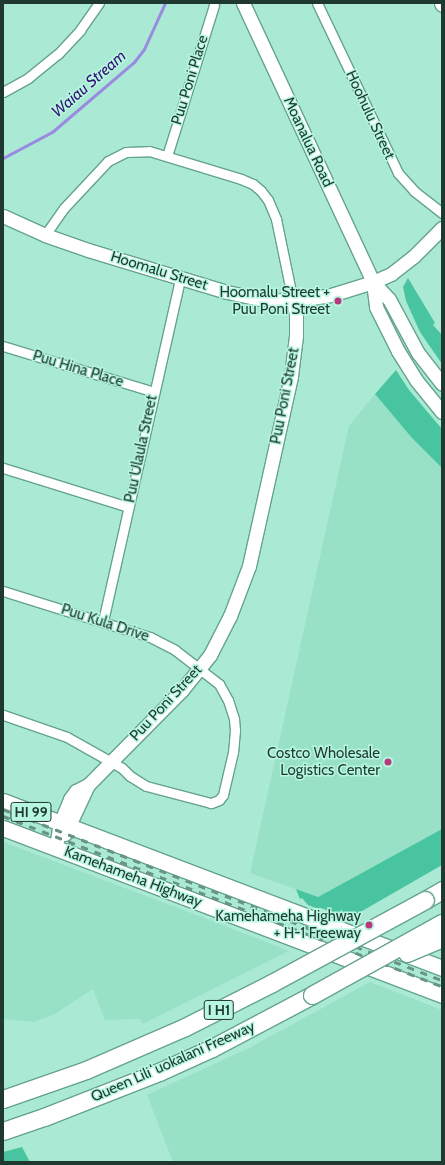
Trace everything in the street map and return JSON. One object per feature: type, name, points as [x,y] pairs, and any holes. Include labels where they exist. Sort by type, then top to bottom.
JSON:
[{"type":"highway","name":"Queen Liliʻuokalani Freeway","points":[[3,1099],[86,1070],[186,1027],[272,983],[442,890]]},
{"type":"highway","name":"Queen Liliʻuokalani Freeway","points":[[3,1131],[44,1117],[159,1072],[212,1048],[442,923]]},
{"type":"highway","points":[[312,994],[442,938]]},
{"type":"main road","name":"Kamehameha Highway","points":[[3,801],[442,968]]},
{"type":"main road","name":"Kamehameha Highway","points":[[3,828],[442,995]]},
{"type":"street","points":[[3,92],[28,78],[58,54],[80,30],[99,3]]},
{"type":"street","name":"Moanalua Road","points":[[243,3],[373,282],[376,307],[394,344],[416,380],[442,412]]},
{"type":"street","name":"Hoohulu Street","points":[[318,3],[398,173],[414,191],[442,214]]},
{"type":"street","name":"Puu Poni Place","points":[[167,156],[214,5]]},
{"type":"street","name":"Puu Poni Street","points":[[45,235],[78,192],[108,161],[116,156],[138,150],[149,151],[241,179],[253,184],[261,191],[268,200],[276,218],[296,314],[294,360],[249,566],[230,616],[210,654],[200,669],[178,695],[88,785],[76,791],[70,799],[65,825],[56,847]]},
{"type":"street","name":"Hoomalu Street","points":[[3,216],[45,235],[180,278],[245,296],[260,299],[293,301],[331,295],[373,282],[390,274],[414,256],[442,228]]},
{"type":"street","name":"Puu Ulaula Street","points":[[103,621],[180,278]]},
{"type":"street","name":"Moanalua Road","points":[[373,282],[389,299],[415,348],[442,384]]},
{"type":"street","name":"Puu Hina Place","points":[[3,346],[154,392]]},
{"type":"street","points":[[3,468],[128,507]]},
{"type":"street","name":"Puu Kula Drive","points":[[3,591],[103,621],[165,644],[190,660],[218,684],[224,692],[234,719],[232,752],[223,795],[219,800],[210,803],[201,802],[146,786],[111,762]]},
{"type":"street","points":[[3,715],[67,737],[111,762]]},
{"type":"shaded area","points":[[408,278],[435,323],[433,325],[442,335],[442,364],[420,332],[406,301],[403,287]]},
{"type":"shaded area","points":[[396,370],[409,390],[442,429],[442,468],[412,438],[375,394]]},
{"type":"shaded area","points":[[375,394],[412,438],[442,468],[442,829],[318,897],[250,873],[349,426]]},
{"type":"shaded area","points":[[442,829],[442,865],[350,918],[308,905],[302,898],[300,899],[296,889],[318,897]]},
{"type":"shaded area","points":[[3,842],[289,951],[143,1024],[140,1019],[105,1020],[93,989],[53,1015],[34,1022],[3,1019]]},
{"type":"shaded area","points":[[370,982],[442,1010],[442,1162],[173,1162],[147,1095],[251,1047]]},
{"type":"shaded area","points":[[22,1147],[30,1162],[3,1162],[3,1152]]},
{"type":"waterway","name":"Waiau Stream","points":[[3,158],[52,132],[134,62],[144,49],[165,3]]},
{"type":"railway","points":[[3,809],[442,980]]},
{"type":"railway","points":[[3,816],[442,986]]},
{"type":"place","name":"Hoomalu Street + Puu Poni Street","points":[[338,301]]},
{"type":"place","name":"Costco Wholesale Logistics Center","points":[[388,762]]},
{"type":"place","name":"Kamehameha Highway + H-1 Freeway","points":[[369,925]]}]
